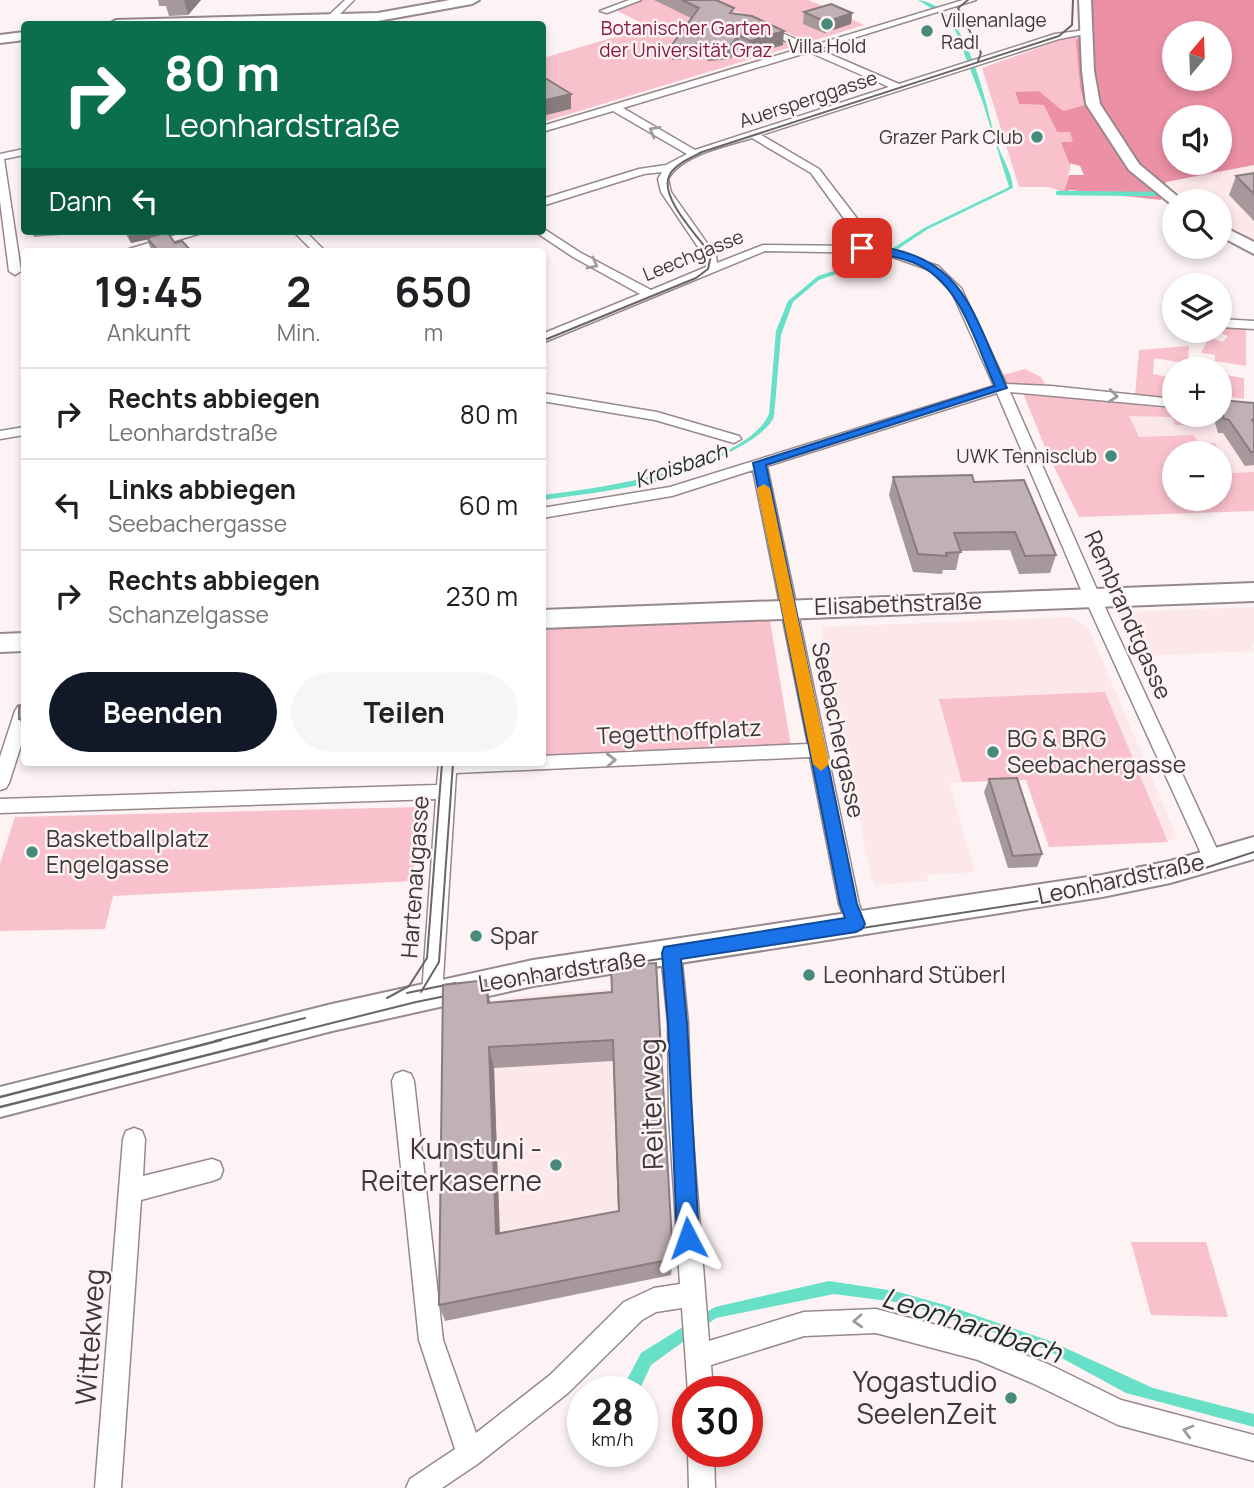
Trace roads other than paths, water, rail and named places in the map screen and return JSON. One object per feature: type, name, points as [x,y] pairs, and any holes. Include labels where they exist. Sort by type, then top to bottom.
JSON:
[{"type":"main road","points":[[295,21],[378,17],[472,0]]},
{"type":"main road","points":[[1086,0],[1086,33],[1093,104],[1134,167],[1162,190]]},
{"type":"main road","points":[[0,39],[21,36]]},
{"type":"main road","points":[[1232,237],[1254,249]]},
{"type":"main road","name":"Elisabethstraße","points":[[546,619],[1254,592]]},
{"type":"main road","points":[[0,643],[21,642]]},
{"type":"main road","name":"Leonhardstraße","points":[[0,1102],[218,1045],[533,973],[1102,886],[1170,873],[1254,848]]},
{"type":"street","points":[[329,20],[350,0]]},
{"type":"street","points":[[604,12],[637,0]]},
{"type":"street","points":[[546,128],[972,0]]},
{"type":"street","points":[[748,21],[899,88]]},
{"type":"street","name":"Auersperggasse","points":[[546,202],[643,172],[670,168],[694,154],[1058,36],[1086,33]]},
{"type":"street","points":[[614,107],[694,154]]},
{"type":"street","points":[[753,134],[816,171],[876,249]]},
{"type":"street","points":[[0,274],[20,270],[0,159],[21,153]]},
{"type":"street","points":[[670,168],[663,179],[666,191],[709,256],[712,269]]},
{"type":"street","points":[[140,248],[187,235]]},
{"type":"street","points":[[303,235],[316,248]]},
{"type":"street","points":[[546,235],[577,256],[649,294]]},
{"type":"street","name":"Leechgasse","points":[[546,337],[763,248],[876,249],[934,268],[957,291],[1001,388]]},
{"type":"street","points":[[1232,323],[1254,324]]},
{"type":"street","points":[[546,512],[672,491],[1001,388],[1162,401]]},
{"type":"street","name":"Rembrandtgasse","points":[[1001,388],[1093,598],[1213,860]]},
{"type":"street","points":[[546,398],[657,416],[734,439]]},
{"type":"street","points":[[0,435],[21,432]]},
{"type":"street","name":"Seebachergasse","points":[[759,463],[849,904],[856,924]]},
{"type":"street","points":[[0,783],[21,720]]},
{"type":"street","name":"Tegetthoffplatz","points":[[546,763],[818,750]]},
{"type":"street","name":"Hartenaugasse","points":[[432,994],[447,766]]},
{"type":"street","points":[[0,806],[445,792]]},
{"type":"street","name":"Reiterweg","points":[[671,953],[678,1023],[680,1115],[692,1303],[699,1376]]},
{"type":"street","points":[[403,1081],[431,1340],[470,1454]]},
{"type":"street","name":"Wittekweg","points":[[108,1488],[134,1139]]},
{"type":"street","points":[[130,1191],[212,1170]]},
{"type":"street","points":[[419,1488],[470,1454],[559,1384],[633,1311],[654,1300],[692,1303]]},
{"type":"street","points":[[698,1350],[804,1324],[876,1321],[978,1348],[1041,1374],[1118,1412],[1254,1448]]},
{"type":"street","points":[[701,1467],[702,1488]]},
{"type":"water","name":"Kroisbach","points":[[918,0],[935,6],[949,18],[961,36],[979,79],[995,138],[1013,188],[928,229],[889,255],[819,280],[793,302],[781,335],[774,417],[754,438],[718,458],[662,480],[546,500],[546,494],[631,481],[701,462],[731,449],[755,433],[769,414],[776,331],[788,301],[818,276],[881,256],[924,228],[1009,187],[983,103],[956,32],[945,17]]},
{"type":"water","name":"Leonhardbach","points":[[829,1281],[895,1291],[952,1307],[1050,1341],[1153,1388],[1254,1414],[1254,1427],[1126,1393],[1045,1349],[903,1303],[834,1294],[716,1318],[651,1365],[646,1376],[629,1376],[641,1353],[715,1307]]},
{"type":"waterway","points":[[1058,193],[1154,194]]},
{"type":"tram line","points":[[968,0],[958,8],[981,53],[978,61]]},
{"type":"tram line","points":[[546,339],[696,278],[708,269],[711,255],[681,216],[669,193],[670,174],[680,164],[702,152],[1059,36],[1072,25],[1073,0]]},
{"type":"tram line","points":[[387,998],[409,986],[427,958],[442,766]]},
{"type":"tram line","points":[[422,990],[439,962],[453,766]]},
{"type":"tram line","points":[[260,1041],[416,1002],[535,978],[1105,891],[1199,870],[1254,852]]},
{"type":"tram line","points":[[422,990],[455,983]]},
{"type":"tram line","points":[[407,993],[422,990]]},
{"type":"tram line","points":[[215,1041],[305,1018]]},
{"type":"tram line","points":[[0,1097],[221,1040]]},
{"type":"tram line","points":[[0,1107],[267,1040]]},
{"type":"place","name":"Villa Hold","points":[[827,24]]},
{"type":"place","name":"Villenanlage Radl","points":[[927,31]]},
{"type":"place","name":"Grazer Park Club","points":[[1037,137]]},
{"type":"place","name":"UWK Tennisclub","points":[[1111,456]]},
{"type":"place","name":"BG & BRG Seebachergasse","points":[[993,752]]},
{"type":"place","name":"Basketballplatz Engelgasse","points":[[32,852]]},
{"type":"place","name":"Spar","points":[[476,936]]},
{"type":"place","name":"Leonhard Stüberl","points":[[809,975]]},
{"type":"place","name":"Kunstuni - Reiterkaserne","points":[[556,1165]]},
{"type":"place","name":"Yogastudio SeelenZeit","points":[[1011,1398]]},
{"type":"park label","name":"Botanischer Garten der Universität Graz","points":[[686,39]]}]
